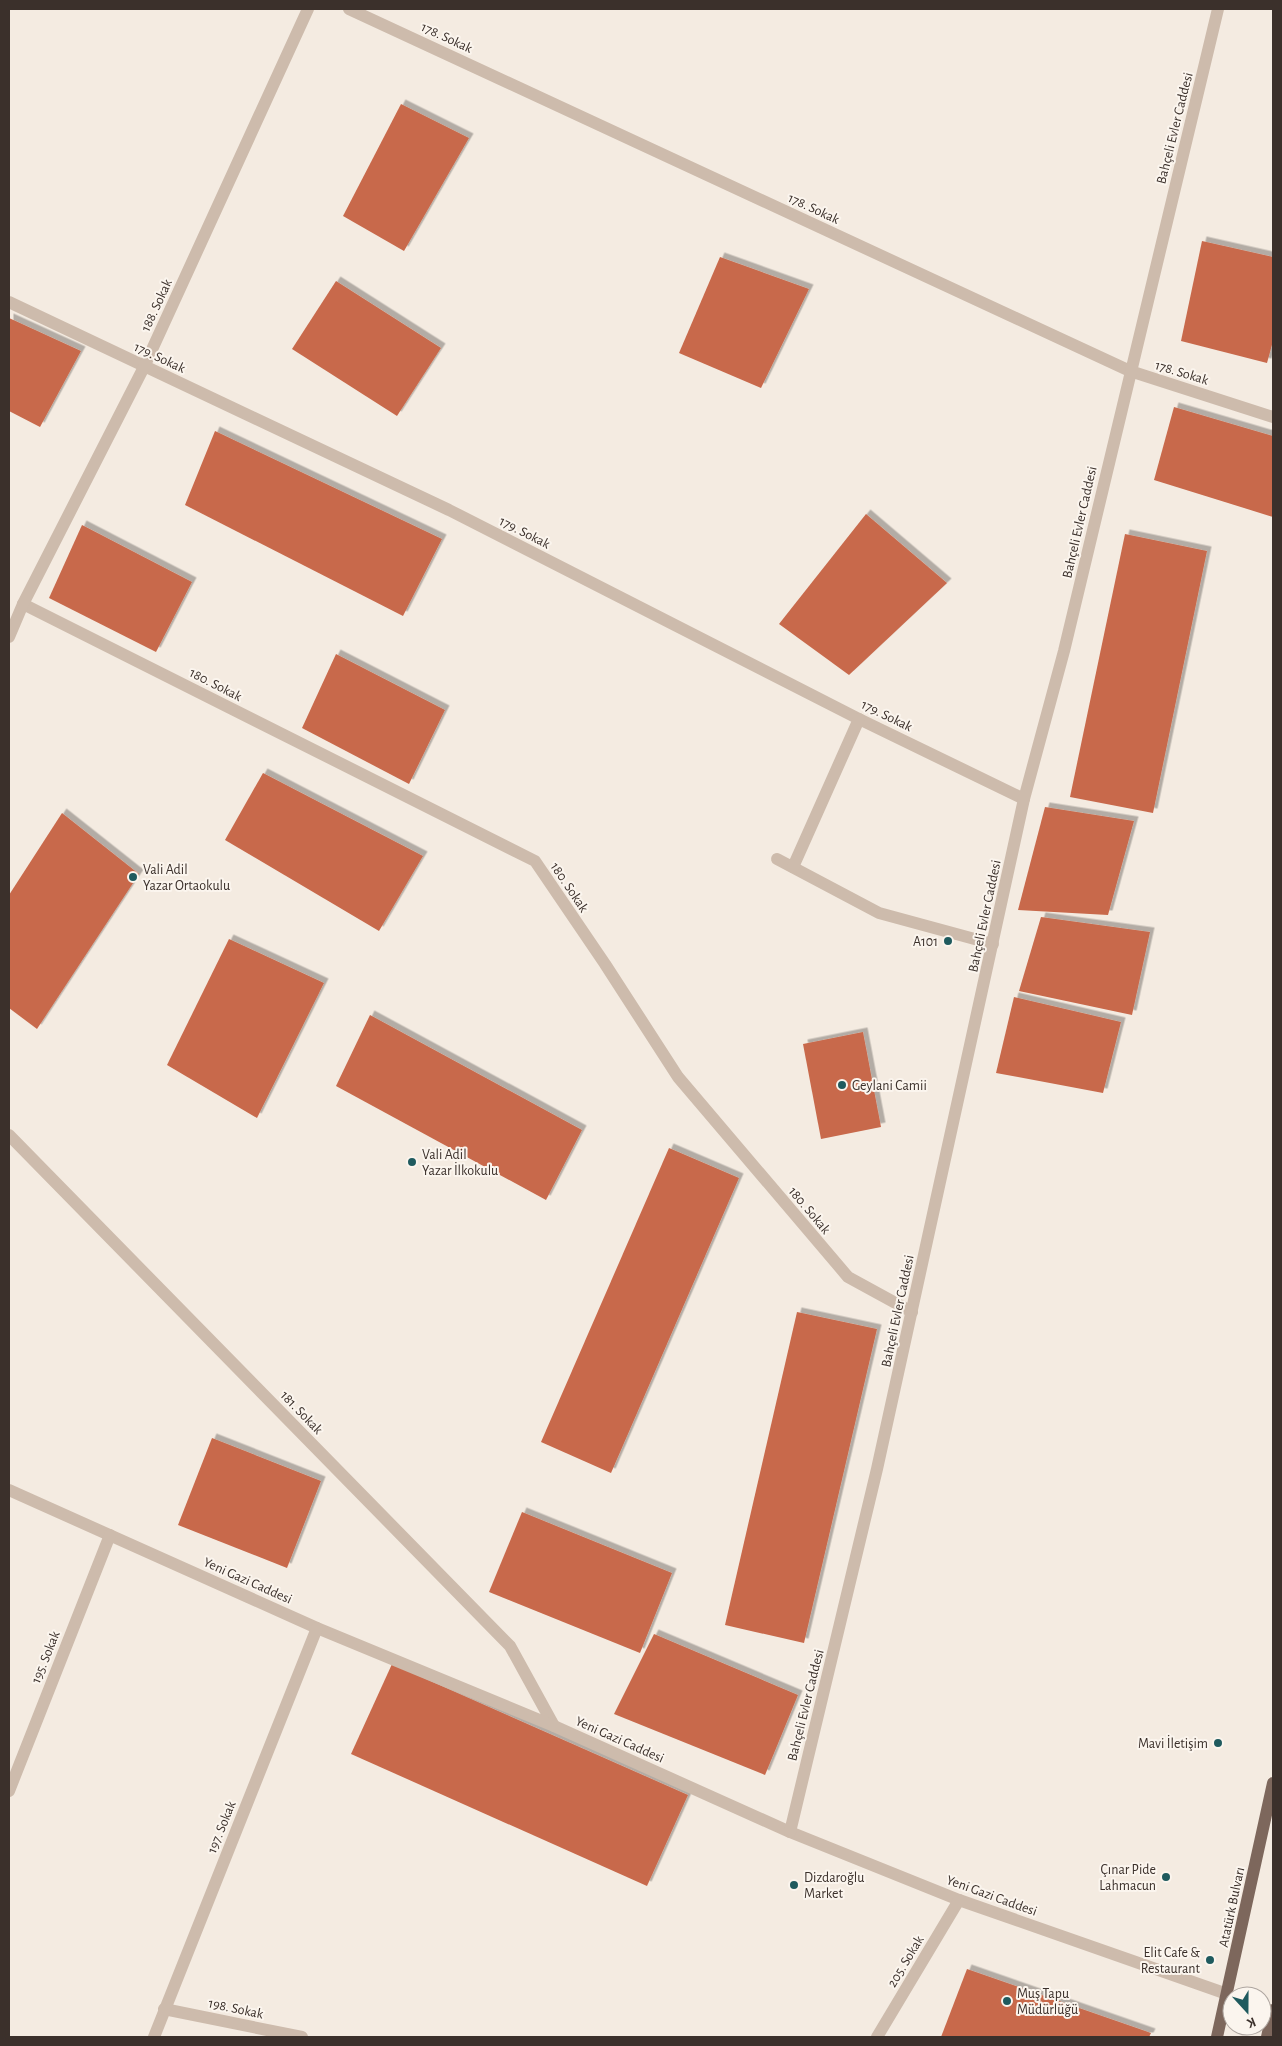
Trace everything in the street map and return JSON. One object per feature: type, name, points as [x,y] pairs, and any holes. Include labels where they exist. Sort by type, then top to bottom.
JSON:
[{"type":"main road","name":"Atatürk Bulvarı","points":[[1229,1986],[1273,1783]]},
{"type":"main road","points":[[1267,2037],[1273,2010]]},
{"type":"main road","name":"Atatürk Bulvarı","points":[[1217,2037],[1222,2016]]},
{"type":"street","name":"188. Sokak","points":[[9,637],[23,604],[144,366],[308,9]]},
{"type":"street","name":"178. Sokak","points":[[349,9],[1130,372],[1273,416]]},
{"type":"street","name":"Bahçeli Evler Caddesi","points":[[790,1832],[878,1469],[1024,799],[1064,651],[1218,9]]},
{"type":"street","name":"179. Sokak","points":[[9,302],[449,510],[859,718],[1024,799]]},
{"type":"street","name":"180. Sokak","points":[[23,604],[535,861],[605,964],[678,1077],[848,1277],[912,1312]]},
{"type":"street","points":[[793,867],[859,718]]},
{"type":"street","points":[[777,859],[879,912],[993,944]]},
{"type":"street","name":"181. Sokak","points":[[9,1135],[510,1646],[554,1726]]},
{"type":"street","name":"Yeni Gazi Caddesi","points":[[9,1490],[317,1628],[554,1726],[790,1832],[959,1900],[1222,1992]]},
{"type":"street","name":"195. Sokak","points":[[9,1791],[110,1535]]},
{"type":"street","name":"197. Sokak","points":[[154,2037],[317,1628]]},
{"type":"street","name":"205. Sokak","points":[[877,2037],[959,1900]]},
{"type":"street","name":"198. Sokak","points":[[164,2008],[302,2037]]},
{"type":"building","points":[[401,104],[469,138],[404,251],[343,216]]},
{"type":"building","points":[[1202,241],[1273,257],[1273,341],[1267,363],[1181,341]]},
{"type":"building","points":[[720,257],[809,289],[761,388],[679,353]]},
{"type":"building","points":[[336,281],[441,348],[397,416],[292,349]]},
{"type":"building","points":[[9,318],[81,351],[40,427],[9,411]]},
{"type":"building","points":[[1174,407],[1273,436],[1273,517],[1154,480]]},
{"type":"building","points":[[215,431],[442,539],[403,616],[185,505]]},
{"type":"building","points":[[866,514],[947,583],[849,675],[779,624]]},
{"type":"building","points":[[82,525],[192,582],[156,652],[49,598]]},
{"type":"building","points":[[1125,534],[1207,551],[1153,813],[1070,797]]},
{"type":"building","points":[[336,654],[445,710],[409,784],[302,728]]},
{"type":"building","points":[[263,773],[423,856],[379,931],[225,840]]},
{"type":"building","points":[[1045,807],[1134,821],[1108,915],[1018,910]]},
{"type":"building","points":[[62,813],[139,874],[37,1029],[9,1008],[9,895]]},
{"type":"building","points":[[1041,917],[1150,932],[1132,1015],[1019,991]]},
{"type":"building","points":[[229,939],[324,983],[257,1118],[167,1065]]},
{"type":"building","points":[[1014,997],[1121,1022],[1103,1093],[996,1073]]},
{"type":"building","points":[[370,1015],[582,1130],[546,1200],[336,1086]]},
{"type":"building","name":"Geylani Camii","points":[[863,1032],[881,1127],[821,1139],[803,1044]]},
{"type":"building","points":[[669,1148],[739,1178],[611,1473],[541,1442]]},
{"type":"building","points":[[797,1312],[877,1329],[804,1643],[725,1625]]},
{"type":"building","points":[[212,1438],[321,1481],[287,1568],[178,1525]]},
{"type":"building","points":[[522,1512],[672,1573],[640,1653],[489,1592]]},
{"type":"building","points":[[654,1634],[798,1695],[765,1775],[614,1714]]},
{"type":"building","points":[[392,1664],[688,1795],[647,1886],[351,1754]]},
{"type":"building","name":"Muş Tapu Müdürlüğü","points":[[967,1969],[1151,2033],[1149,2037],[941,2037]]},
{"type":"place","name":"Vali Adil Yazar Ortaokulu","points":[[133,877]]},
{"type":"place","name":"A101","points":[[948,941]]},
{"type":"place","name":"Geylani Camii","points":[[842,1085]]},
{"type":"place","name":"Vali Adil Yazar İlkokulu","points":[[412,1162]]},
{"type":"place","name":"Mavi İletişim","points":[[1218,1743]]},
{"type":"place","name":"Çınar Pide Lahmacun","points":[[1166,1877]]},
{"type":"place","name":"Dizdaroğlu Market","points":[[794,1885]]},
{"type":"place","name":"Elit Cafe & Restaurant","points":[[1210,1960]]},
{"type":"place","name":"Muş Tapu Müdürlüğü","points":[[1007,2001]]}]
